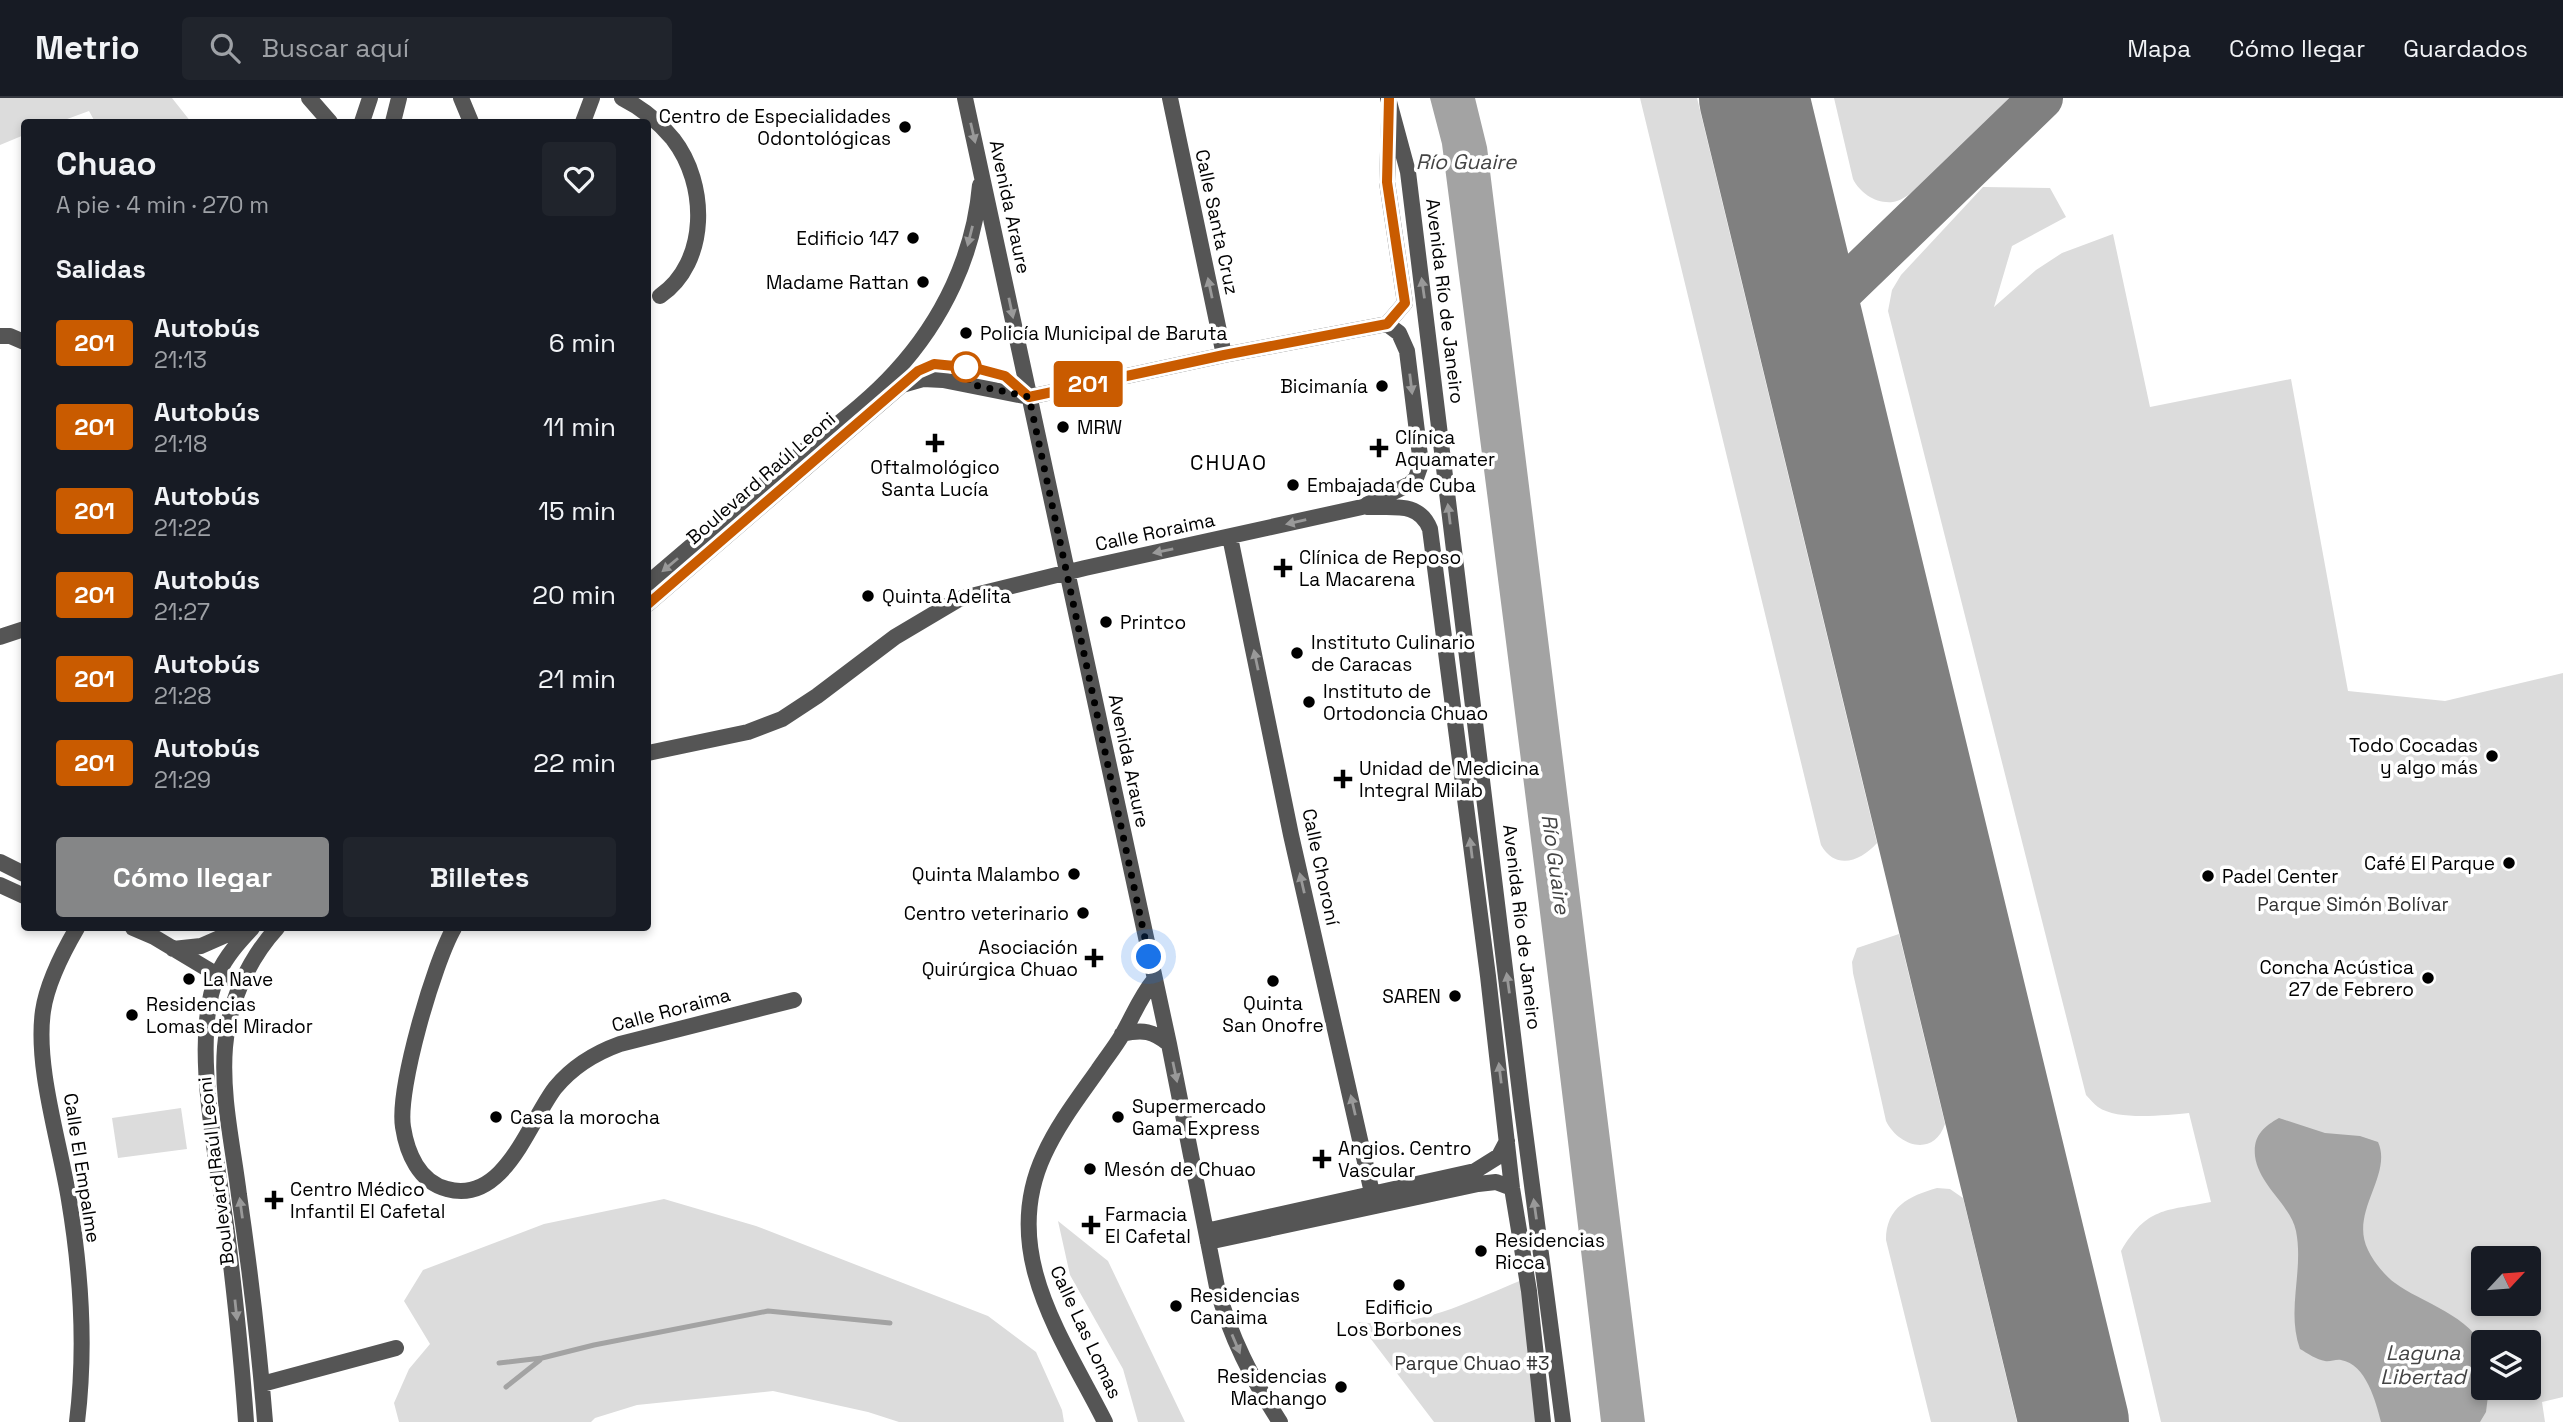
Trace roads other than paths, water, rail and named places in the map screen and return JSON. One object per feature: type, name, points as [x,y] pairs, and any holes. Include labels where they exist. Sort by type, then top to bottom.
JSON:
[{"type":"street","points":[[309,98],[328,119]]},
{"type":"street","points":[[363,119],[370,98]]},
{"type":"street","points":[[394,119],[399,98]]},
{"type":"street","points":[[461,98],[470,119]]},
{"type":"street","points":[[584,119],[592,98]]},
{"type":"street","points":[[622,98],[656,120],[674,141],[691,170],[698,233],[690,261],[676,285],[660,296]]},
{"type":"street","name":"Avenida Araure","points":[[965,98],[1169,1044],[1217,1287],[1230,1329],[1250,1372],[1280,1422]]},
{"type":"street","name":"Calle Santa Cruz","points":[[1170,98],[1224,355]]},
{"type":"street","name":"Avenida Río de Janeiro","points":[[1387,324],[1405,303],[1387,182],[1389,101]]},
{"type":"street","name":"Avenida Río de Janeiro","points":[[1389,101],[1408,172],[1522,1109],[1563,1422]]},
{"type":"street","name":"Boulevard Raúl Leoni","points":[[651,580],[872,394],[913,352],[948,298],[968,244],[979,200],[981,169]]},
{"type":"street","points":[[1029,397],[1224,355],[1387,324]]},
{"type":"street","name":"Calle Roraima","points":[[651,752],[748,732],[782,719],[895,637],[947,605],[974,594],[1362,507],[1410,484],[1416,478],[1421,464],[1407,351],[1399,334],[1387,324]]},
{"type":"street","points":[[0,336],[10,336],[21,341]]},
{"type":"street","name":"Boulevard Raúl Leoni","points":[[651,601],[902,385],[923,379],[943,380],[1029,397]]},
{"type":"street","name":"Avenida Río de Janeiro","points":[[1362,507],[1416,510],[1426,519],[1430,529],[1513,1188],[1529,1291],[1543,1422]]},
{"type":"street","name":"Calle Choroní","points":[[1230,537],[1292,835],[1374,1201]]},
{"type":"street","points":[[1453,709],[1463,624]]},
{"type":"street","points":[[0,636],[21,630]]},
{"type":"street","points":[[0,862],[21,872]]},
{"type":"street","points":[[0,885],[21,895]]},
{"type":"street","name":"Calle El Empalme","points":[[75,931],[50,986],[43,1008],[41,1032],[43,1058],[70,1201],[80,1294],[81,1355],[77,1422]]},
{"type":"street","points":[[139,931],[239,986]]},
{"type":"street","points":[[173,949],[201,946],[235,931]]},
{"type":"street","name":"Boulevard Raúl Leoni","points":[[246,1422],[206,1051],[208,1013],[217,975],[232,951],[249,931]]},
{"type":"street","name":"Boulevard Raúl Leoni","points":[[265,1422],[247,1254],[224,1084],[225,1045],[239,986],[275,931]]},
{"type":"street","name":"Calle Roraima","points":[[453,931],[438,966],[420,1024],[404,1100],[403,1125],[415,1166],[431,1181],[446,1189],[463,1190],[481,1186],[499,1173],[514,1158],[556,1087],[576,1067],[597,1053],[620,1044],[794,1000]]},
{"type":"street","name":"Calle Las Lomas","points":[[1105,1422],[1040,1291],[1030,1259],[1027,1211],[1043,1156],[1056,1132],[1122,1034],[1142,995],[1154,980]]},
{"type":"street","points":[[1122,1034],[1149,1031],[1169,1044]]},
{"type":"street","points":[[1374,1201],[1475,1171],[1499,1156],[1507,1141]]},
{"type":"street","points":[[1207,1237],[1374,1201],[1478,1184],[1496,1182],[1513,1188]]},
{"type":"street","points":[[1529,1291],[1559,1389]]},
{"type":"street","points":[[262,1384],[396,1348]]},
{"type":"water","name":"Río Guaire","points":[[1430,98],[1475,98],[1487,147],[1645,1422],[1601,1422],[1544,942],[1463,303],[1442,144]]},
{"type":"water","name":"Laguna Libertad","points":[[2279,1118],[2325,1133],[2360,1136],[2378,1142],[2380,1167],[2364,1222],[2368,1250],[2391,1280],[2458,1319],[2471,1330],[2471,1400],[2488,1400],[2486,1412],[2480,1422],[2381,1422],[2368,1385],[2357,1369],[2350,1363],[2319,1359],[2300,1349],[2295,1320],[2298,1261],[2296,1231],[2288,1213],[2262,1177],[2255,1156],[2257,1138],[2268,1125]]},
{"type":"waterway","points":[[499,1363],[542,1358],[594,1345],[768,1311],[890,1323]]},
{"type":"waterway","points":[[506,1387],[540,1360]]},
{"type":"place","name":"Centro de Especialidades Odontológicas","points":[[905,127]]},
{"type":"place","name":"Edificio 147","points":[[913,238]]},
{"type":"place","name":"Madame Rattan","points":[[923,282]]},
{"type":"place","name":"Policía Municipal de Baruta","points":[[966,333]]},
{"type":"place","name":"Bicimanía","points":[[1382,386]]},
{"type":"place","name":"MRW","points":[[1063,427]]},
{"type":"place","name":"Oftalmológico Santa Lucía","points":[[935,443]]},
{"type":"place","name":"Clínica Aquamater","points":[[1379,448]]},
{"type":"place","name":"Embajada de Cuba","points":[[1293,485]]},
{"type":"place","name":"Clínica de Reposo La Macarena","points":[[1283,568]]},
{"type":"place","name":"Quinta Adelita","points":[[868,596]]},
{"type":"place","name":"Printco","points":[[1106,622]]},
{"type":"place","name":"Instituto Culinario de Caracas","points":[[1297,653]]},
{"type":"place","name":"Instituto de Ortodoncia Chuao","points":[[1309,702]]},
{"type":"place","name":"Todo Cocadas y algo más","points":[[2492,756]]},
{"type":"place","name":"Unidad de Medicina Integral Milab","points":[[1343,779]]},
{"type":"place","name":"Café El Parque","points":[[2509,863]]},
{"type":"place","name":"Quinta Malambo","points":[[1074,874]]},
{"type":"place","name":"Padel Center","points":[[2208,876]]},
{"type":"place","name":"Centro veterinario","points":[[1083,913]]},
{"type":"place","name":"Asociación Quirúrgica Chuao","points":[[1094,958]]},
{"type":"place","name":"Concha Acústica 27 de Febrero","points":[[2428,978]]},
{"type":"place","name":"La Nave","points":[[189,979]]},
{"type":"place","name":"Quinta San Onofre","points":[[1273,981]]},
{"type":"place","name":"SAREN","points":[[1455,996]]},
{"type":"place","name":"Residencias Lomas del Mirador","points":[[132,1015]]},
{"type":"place","name":"Casa la morocha","points":[[496,1117]]},
{"type":"place","name":"Supermercado Gama Express","points":[[1118,1117]]},
{"type":"place","name":"Angios. Centro Vascular","points":[[1322,1159]]},
{"type":"place","name":"Mesón de Chuao","points":[[1090,1169]]},
{"type":"place","name":"Centro Médico Infantil El Cafetal","points":[[274,1200]]},
{"type":"place","name":"Farmacia El Cafetal","points":[[1091,1225]]},
{"type":"place","name":"Residencias Ricca","points":[[1481,1251]]},
{"type":"place","name":"Edificio Los Borbones","points":[[1399,1285]]},
{"type":"place","name":"Residencias Canaima","points":[[1176,1306]]},
{"type":"place","name":"Residencias Machango","points":[[1341,1387]]},
{"type":"district","name":"CHUAO","points":[[1229,462]]},
{"type":"park label","name":"Parque Simón Bolívar","points":[[2353,904]]},
{"type":"park label","name":"Parque Chuao #3","points":[[1472,1363]]}]
